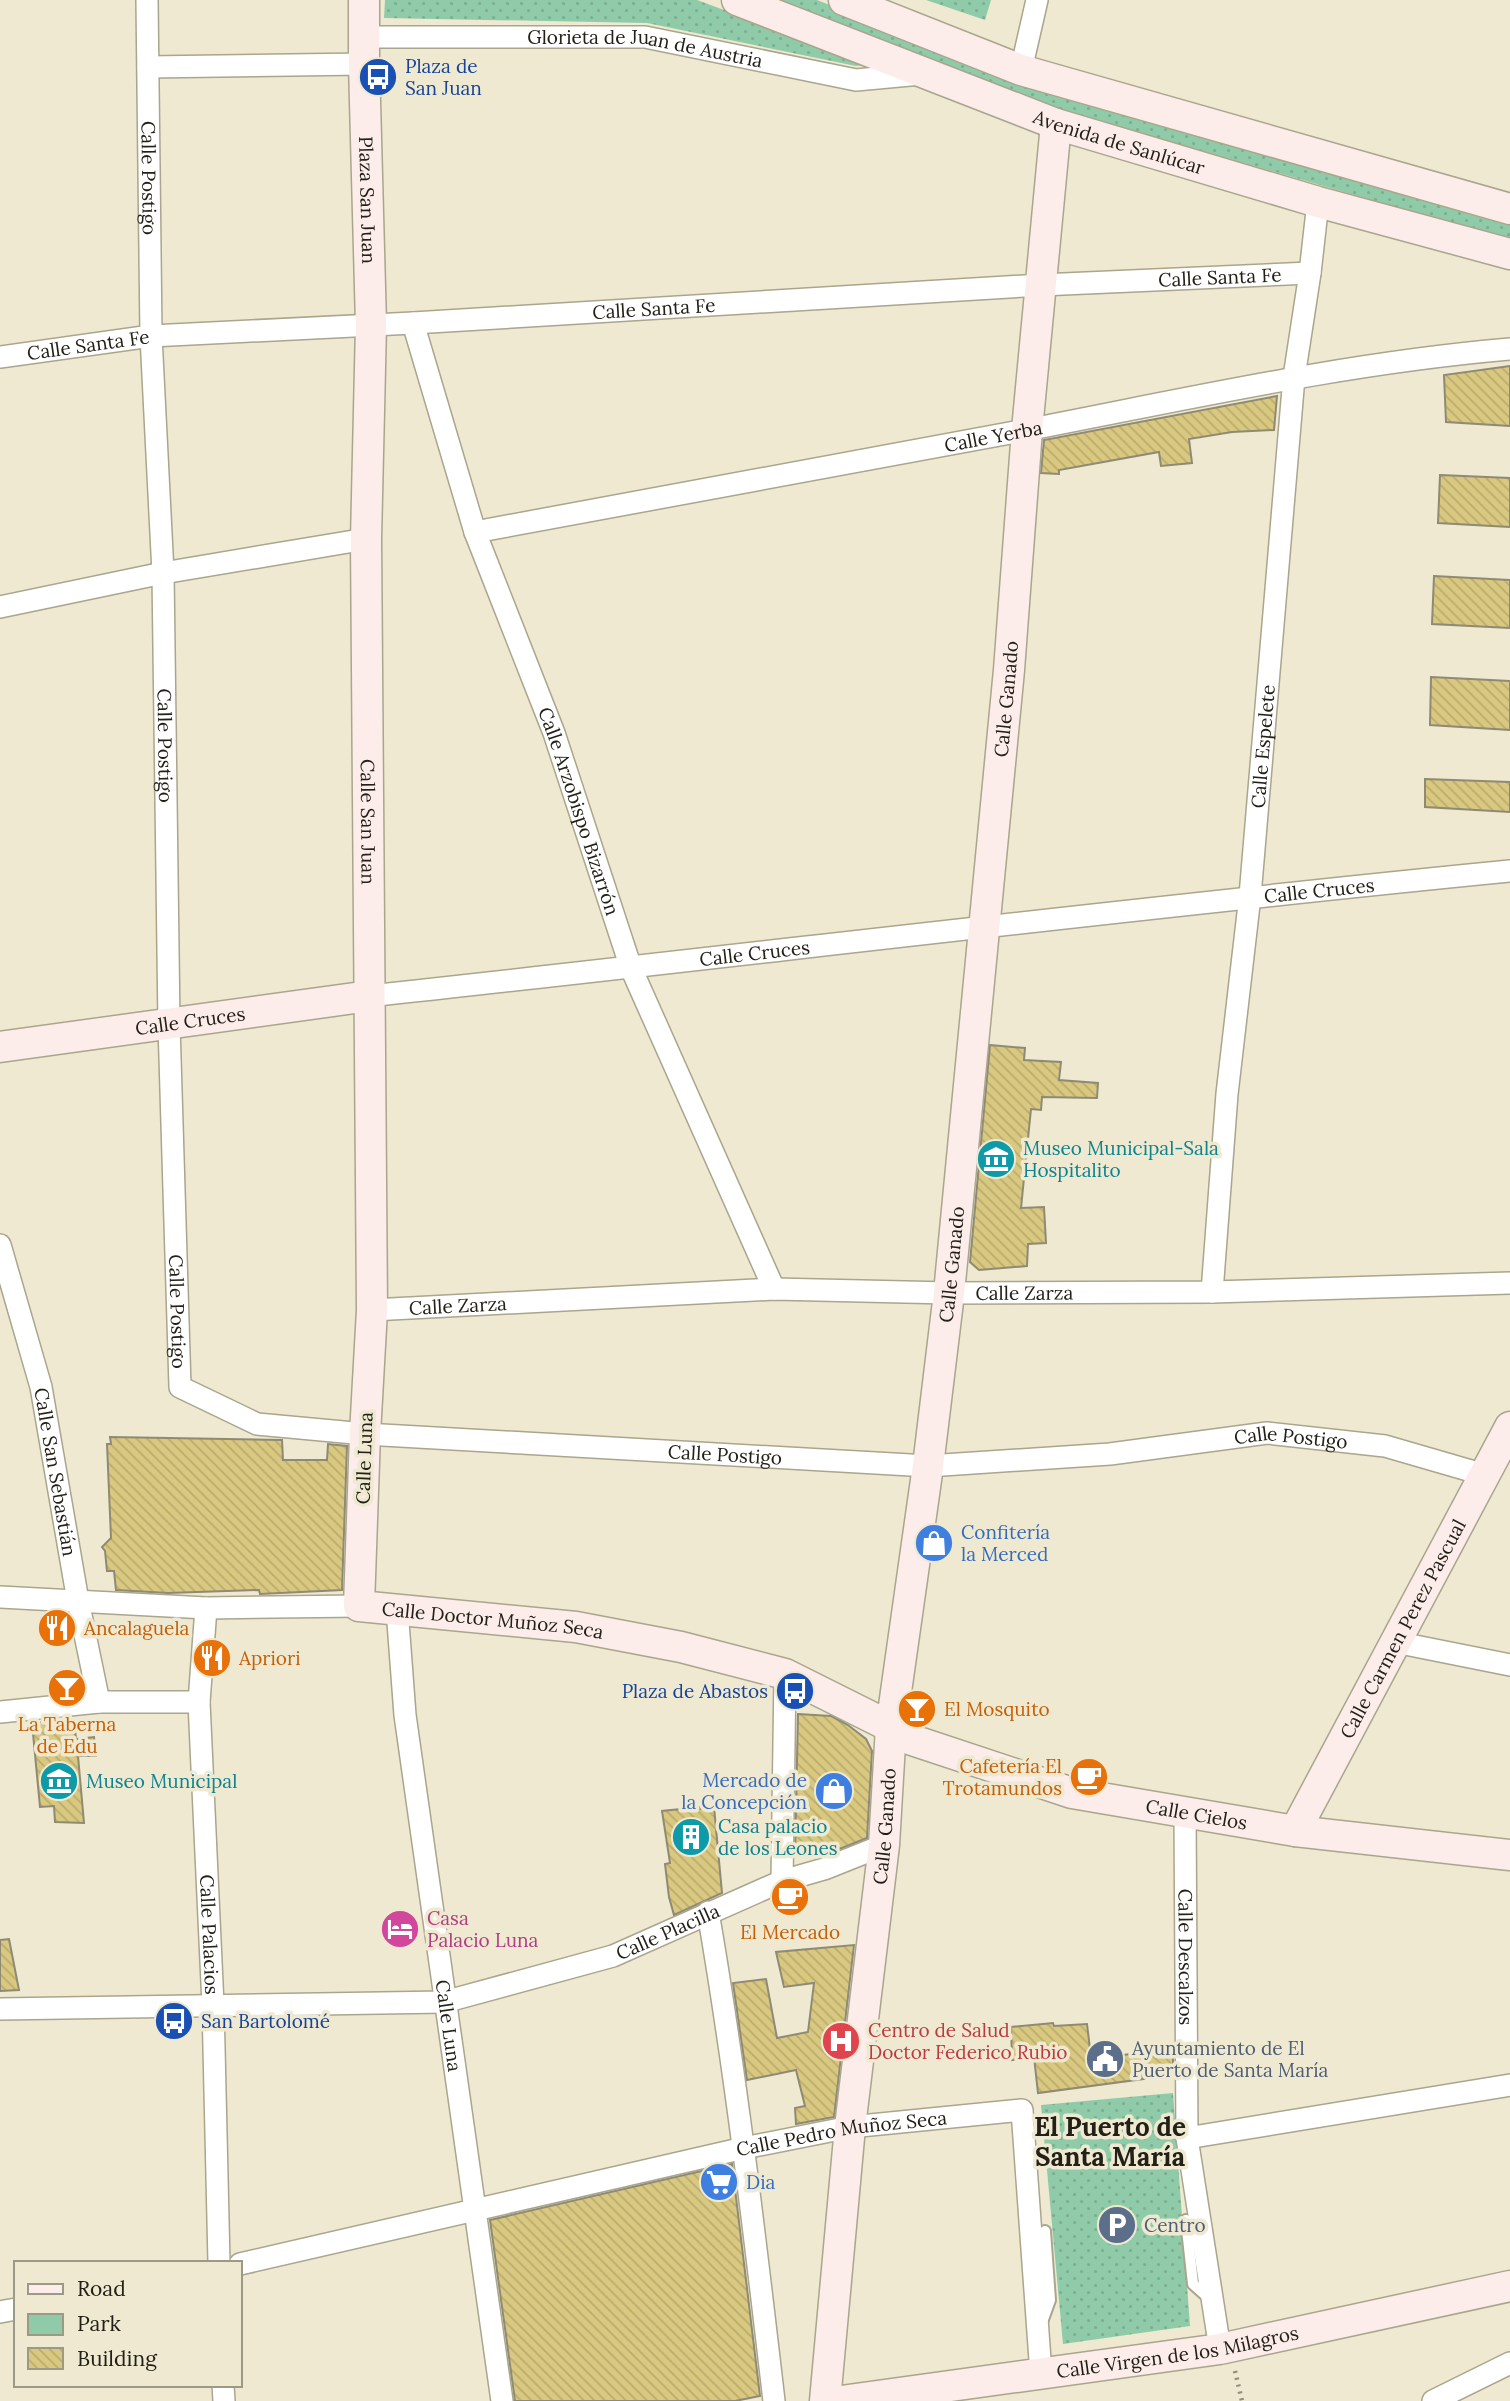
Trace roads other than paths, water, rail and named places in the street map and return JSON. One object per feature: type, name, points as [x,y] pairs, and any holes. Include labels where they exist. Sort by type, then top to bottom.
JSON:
[{"type":"street","name":"Calle Postigo","points":[[146,0],[151,336],[163,573],[169,1025],[180,1387],[257,1424],[365,1434],[928,1466],[1110,1454],[1267,1433],[1385,1446],[1485,1475]]},
{"type":"street","name":"Plaza San Juan","points":[[364,0],[371,330]]},
{"type":"street","name":"Avenida de Sanlúcar","points":[[737,0],[1056,124],[1318,202],[1510,254]]},
{"type":"street","points":[[844,0],[1021,70],[1510,209]]},
{"type":"street","points":[[1021,70],[1037,0]]},
{"type":"street","name":"Glorieta de Juan de Austria","points":[[148,67],[364,50],[645,37],[856,80],[923,74]]},
{"type":"street","name":"Calle Ganado","points":[[825,2401],[850,2127],[884,1845],[891,1730],[949,1293],[1009,670],[1027,430],[1056,124]]},
{"type":"street","name":"Calle Espelete","points":[[1212,1293],[1227,1094],[1250,896],[1294,377],[1318,202]]},
{"type":"street","name":"Calle Santa Fe","points":[[0,357],[151,336],[371,330],[413,323],[1041,285],[1310,273]]},
{"type":"street","name":"Calle Arzobispo Bizarrón","points":[[413,323],[475,531],[554,733],[631,968],[774,1289]]},
{"type":"street","name":"Calle San Juan","points":[[371,330],[366,539],[372,1310]]},
{"type":"street","name":"Calle Yerba","points":[[475,531],[1027,430],[1294,377],[1458,353],[1510,349]]},
{"type":"street","points":[[0,607],[163,573],[366,539]]},
{"type":"street","name":"Calle Cruces","points":[[0,1047],[369,996],[984,929],[1250,896],[1510,871]]},
{"type":"street","name":"Calle San Sebastián","points":[[0,1245],[41,1387],[78,1601],[99,1702]]},
{"type":"street","name":"Calle Zarza","points":[[372,1310],[774,1289],[949,1293],[1212,1293],[1510,1283]]},
{"type":"street","name":"Calle Luna","points":[[359,1606],[372,1310]]},
{"type":"street","name":"Calle Carmen Perez Pascual","points":[[1295,1830],[1510,1427]]},
{"type":"street","name":"Calle Doctor Muñoz Seca","points":[[0,1597],[206,1608],[359,1606],[576,1628],[681,1647],[785,1674],[891,1730]]},
{"type":"street","name":"Calle Palacios","points":[[206,1608],[199,1702],[213,2005],[219,2261]]},
{"type":"street","name":"Calle Luna","points":[[397,1609],[405,1715],[502,2401]]},
{"type":"street","points":[[1395,1642],[1510,1665]]},
{"type":"street","points":[[782,1881],[785,1674]]},
{"type":"street","points":[[0,1712],[99,1702],[199,1702]]},
{"type":"street","name":"Calle Cielos","points":[[891,1730],[1072,1793],[1295,1830],[1510,1856]]},
{"type":"street","name":"Calle Descalzos","points":[[1185,1813],[1187,2138],[1220,2349]]},
{"type":"street","name":"Calle Placilla","points":[[0,2009],[444,2002],[612,1956],[782,1881],[824,1869],[884,1845]]},
{"type":"street","points":[[708,1912],[744,2148],[774,2401]]},
{"type":"street","points":[[1187,2138],[1510,2085]]},
{"type":"street","name":"Calle Pedro Muñoz Seca","points":[[242,2264],[744,2148],[850,2127],[1023,2110],[1041,2374]]},
{"type":"street","name":"Calle Virgen de los Milagros","points":[[842,2401],[1220,2349],[1510,2286]]},
{"type":"street","points":[[1433,2401],[1510,2363]]},
{"type":"lane","points":[[1186,2220],[1193,2284],[1212,2301]]},
{"type":"lane","points":[[1038,2331],[1050,2300],[1045,2231]]},
{"type":"place","name":"Plaza de San Juan","points":[[378,77]]},
{"type":"place","name":"Museo Municipal-Sala Hospitalito","points":[[996,1159]]},
{"type":"place","name":"Confitería la Merced","points":[[934,1543]]},
{"type":"place","name":"Ancalaguela","points":[[57,1628]]},
{"type":"place","name":"Apriori","points":[[212,1658]]},
{"type":"place","name":"La Taberna de Edu","points":[[67,1688]]},
{"type":"place","name":"Plaza de Abastos","points":[[795,1691]]},
{"type":"place","name":"El Mosquito","points":[[917,1709]]},
{"type":"place","name":"Cafetería El Trotamundos","points":[[1089,1777]]},
{"type":"place","name":"Museo Municipal","points":[[59,1781]]},
{"type":"place","name":"Mercado de la Concepción","points":[[834,1791]]},
{"type":"place","name":"Casa palacio de los Leones","points":[[691,1837]]},
{"type":"place","name":"El Mercado","points":[[790,1897]]},
{"type":"place","name":"Casa Palacio Luna","points":[[400,1929]]},
{"type":"place","name":"San Bartolomé","points":[[174,2021]]},
{"type":"place","name":"Centro de Salud Doctor Federico Rubio","points":[[841,2041]]},
{"type":"place","name":"Ayuntamiento de El Puerto de Santa María","points":[[1105,2059]]},
{"type":"place","name":"Dia","points":[[719,2182]]},
{"type":"place","name":"Centro","points":[[1117,2225]]},
{"type":"district","name":"El Puerto de Santa María","points":[[1110,2141]]}]
